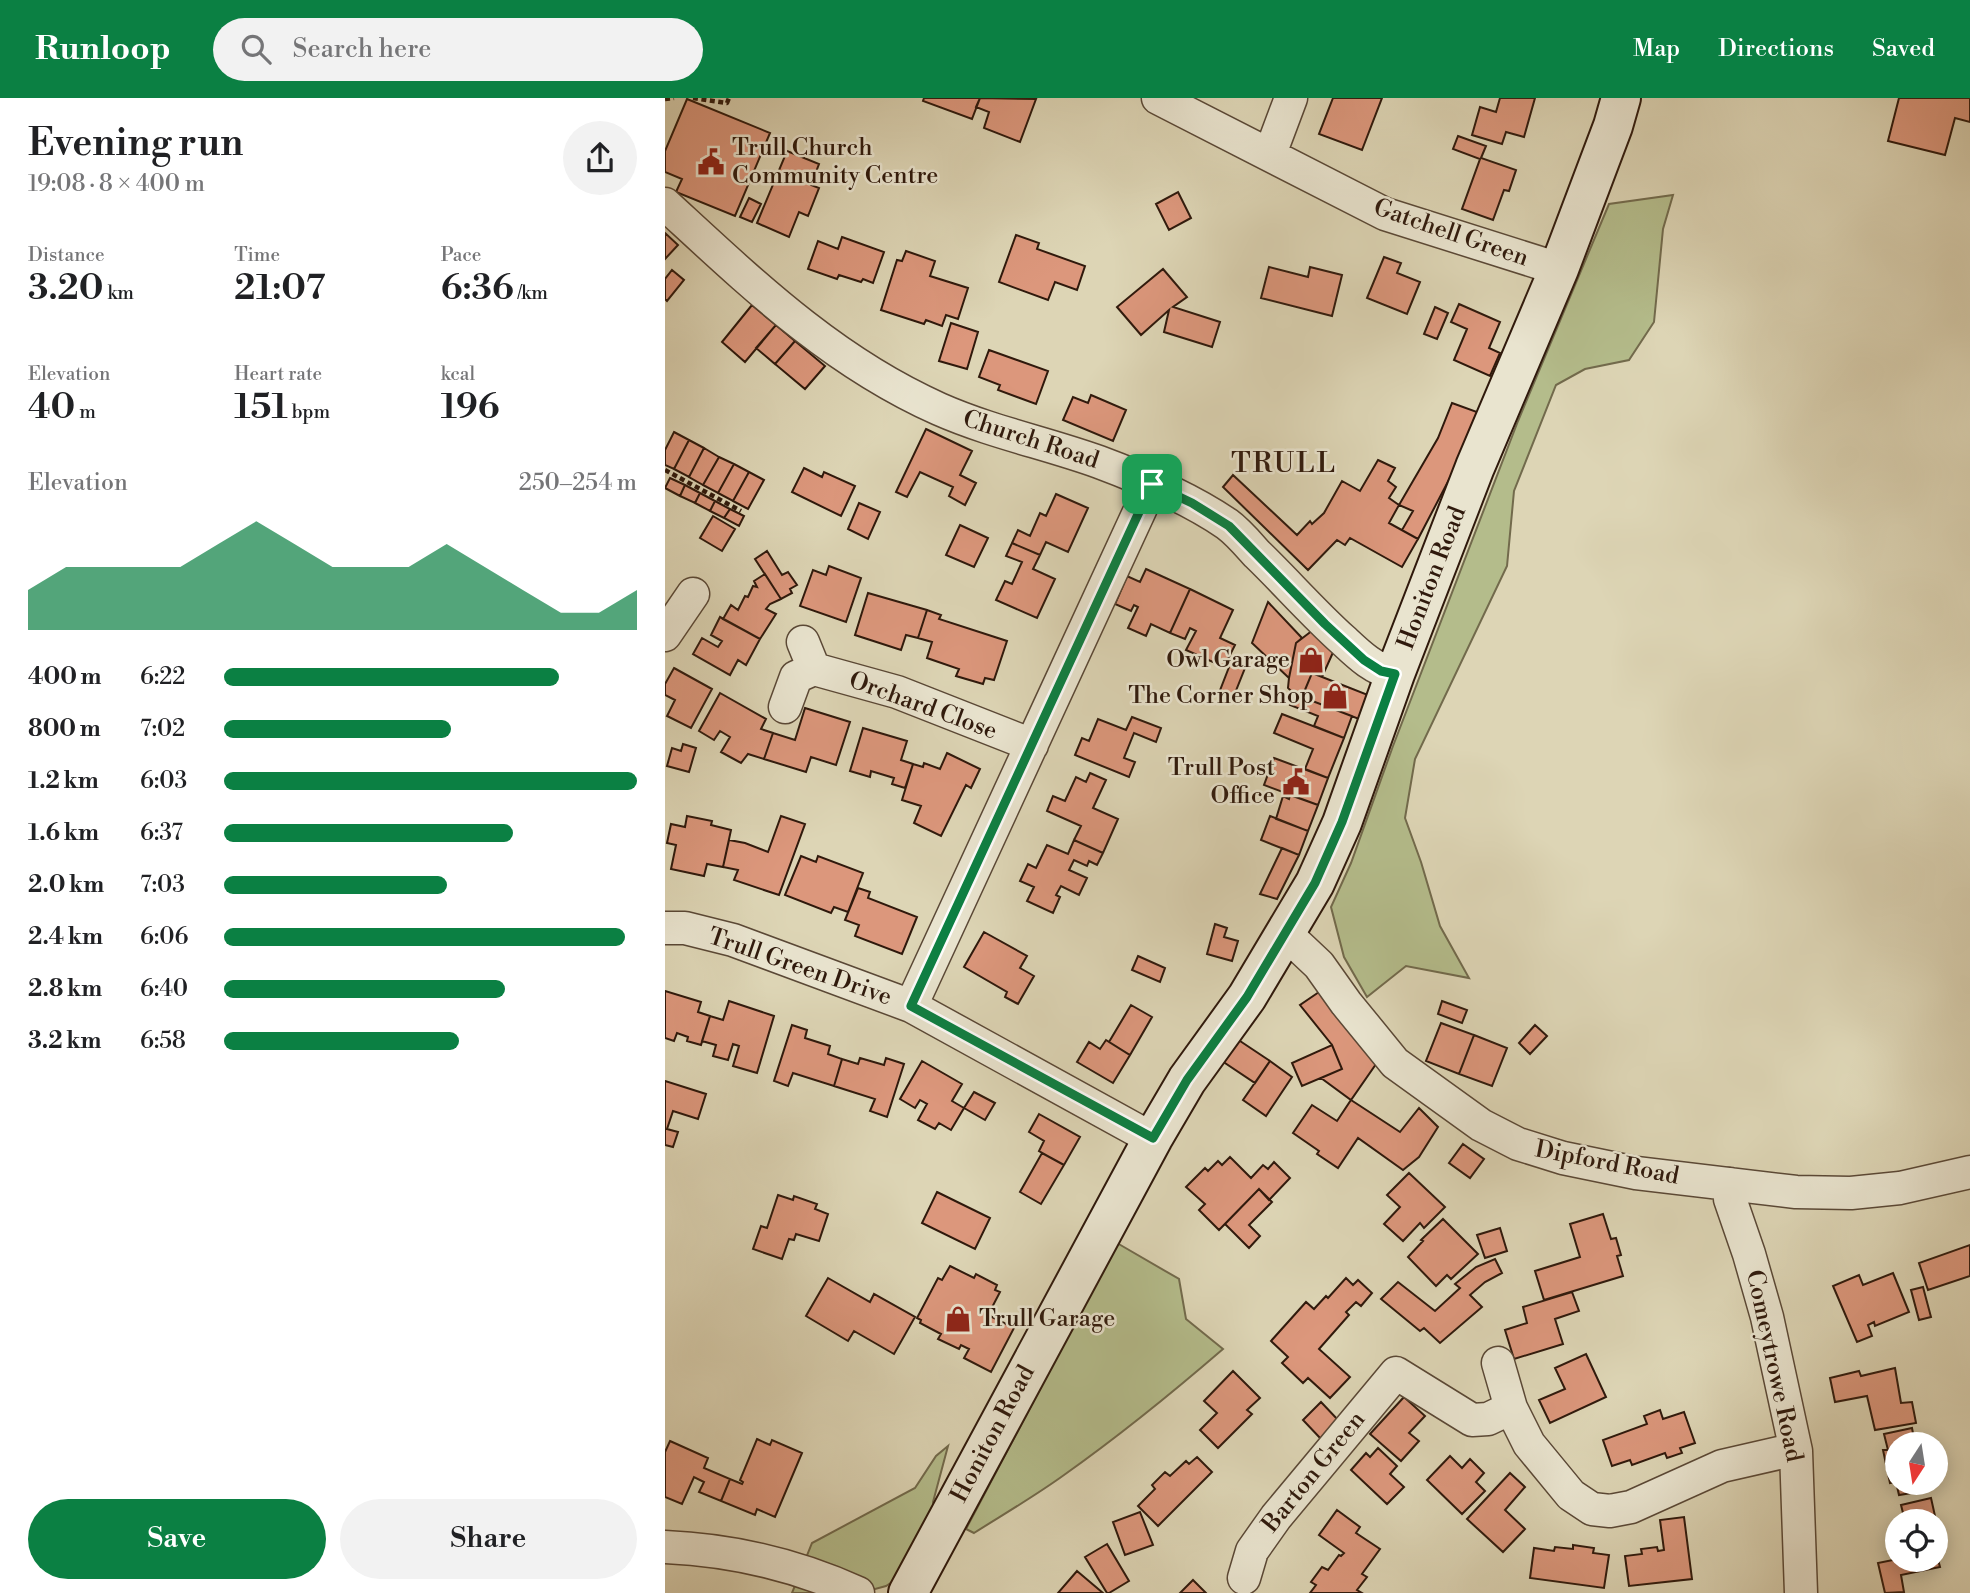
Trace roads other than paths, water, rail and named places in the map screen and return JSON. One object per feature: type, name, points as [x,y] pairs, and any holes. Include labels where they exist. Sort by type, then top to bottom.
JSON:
[{"type":"street","name":"Gatchell Green","points":[[1158,98],[1385,214],[1559,269]]},
{"type":"street","points":[[1270,154],[1291,98]]},
{"type":"street","name":"Honiton Road","points":[[908,1593],[1153,1138],[1187,1080],[1247,997],[1315,883],[1342,822],[1395,674],[1475,467],[1559,269],[1621,98]]},
{"type":"street","name":"Church Road","points":[[665,204],[766,296],[823,342],[871,373],[937,408],[990,429],[1100,462],[1152,484],[1192,503],[1229,526],[1364,660],[1381,671],[1395,674]]},
{"type":"street","points":[[911,1006],[1152,484]]},
{"type":"street","points":[[667,630],[693,594]]},
{"type":"street","name":"Orchard Close","points":[[785,707],[808,655],[1032,745]]},
{"type":"street","name":"Trull Green Drive","points":[[665,928],[685,928],[733,940],[911,1006],[1153,1138]]},
{"type":"street","name":"Dipford Road","points":[[1285,933],[1319,965],[1395,1063],[1481,1125],[1518,1144],[1563,1158],[1636,1173],[1795,1192],[1851,1194],[1901,1188],[1970,1172]]},
{"type":"street","name":"Comeytrowe Road","points":[[1730,1184],[1730,1199],[1767,1317],[1797,1451],[1801,1593]]},
{"type":"street","points":[[1498,1363],[1511,1408],[1529,1444],[1571,1495],[1592,1509],[1610,1511],[1631,1507],[1722,1466],[1797,1451]]},
{"type":"street","name":"Barton Green","points":[[1244,1578],[1252,1551],[1385,1365],[1472,1420],[1488,1419],[1511,1408]]},
{"type":"street","points":[[665,1547],[698,1548],[762,1559],[824,1577],[858,1593]]},
{"type":"place","name":"Trull Church Community Centre","points":[[711,162]]},
{"type":"place","name":"Owl Garage","points":[[1311,660]]},
{"type":"place","name":"The Corner Shop","points":[[1335,696]]},
{"type":"place","name":"Trull Post Office","points":[[1296,782]]},
{"type":"place","name":"Trull Garage","points":[[958,1319]]},
{"type":"district","name":"TRULL","points":[[1284,463]]}]
